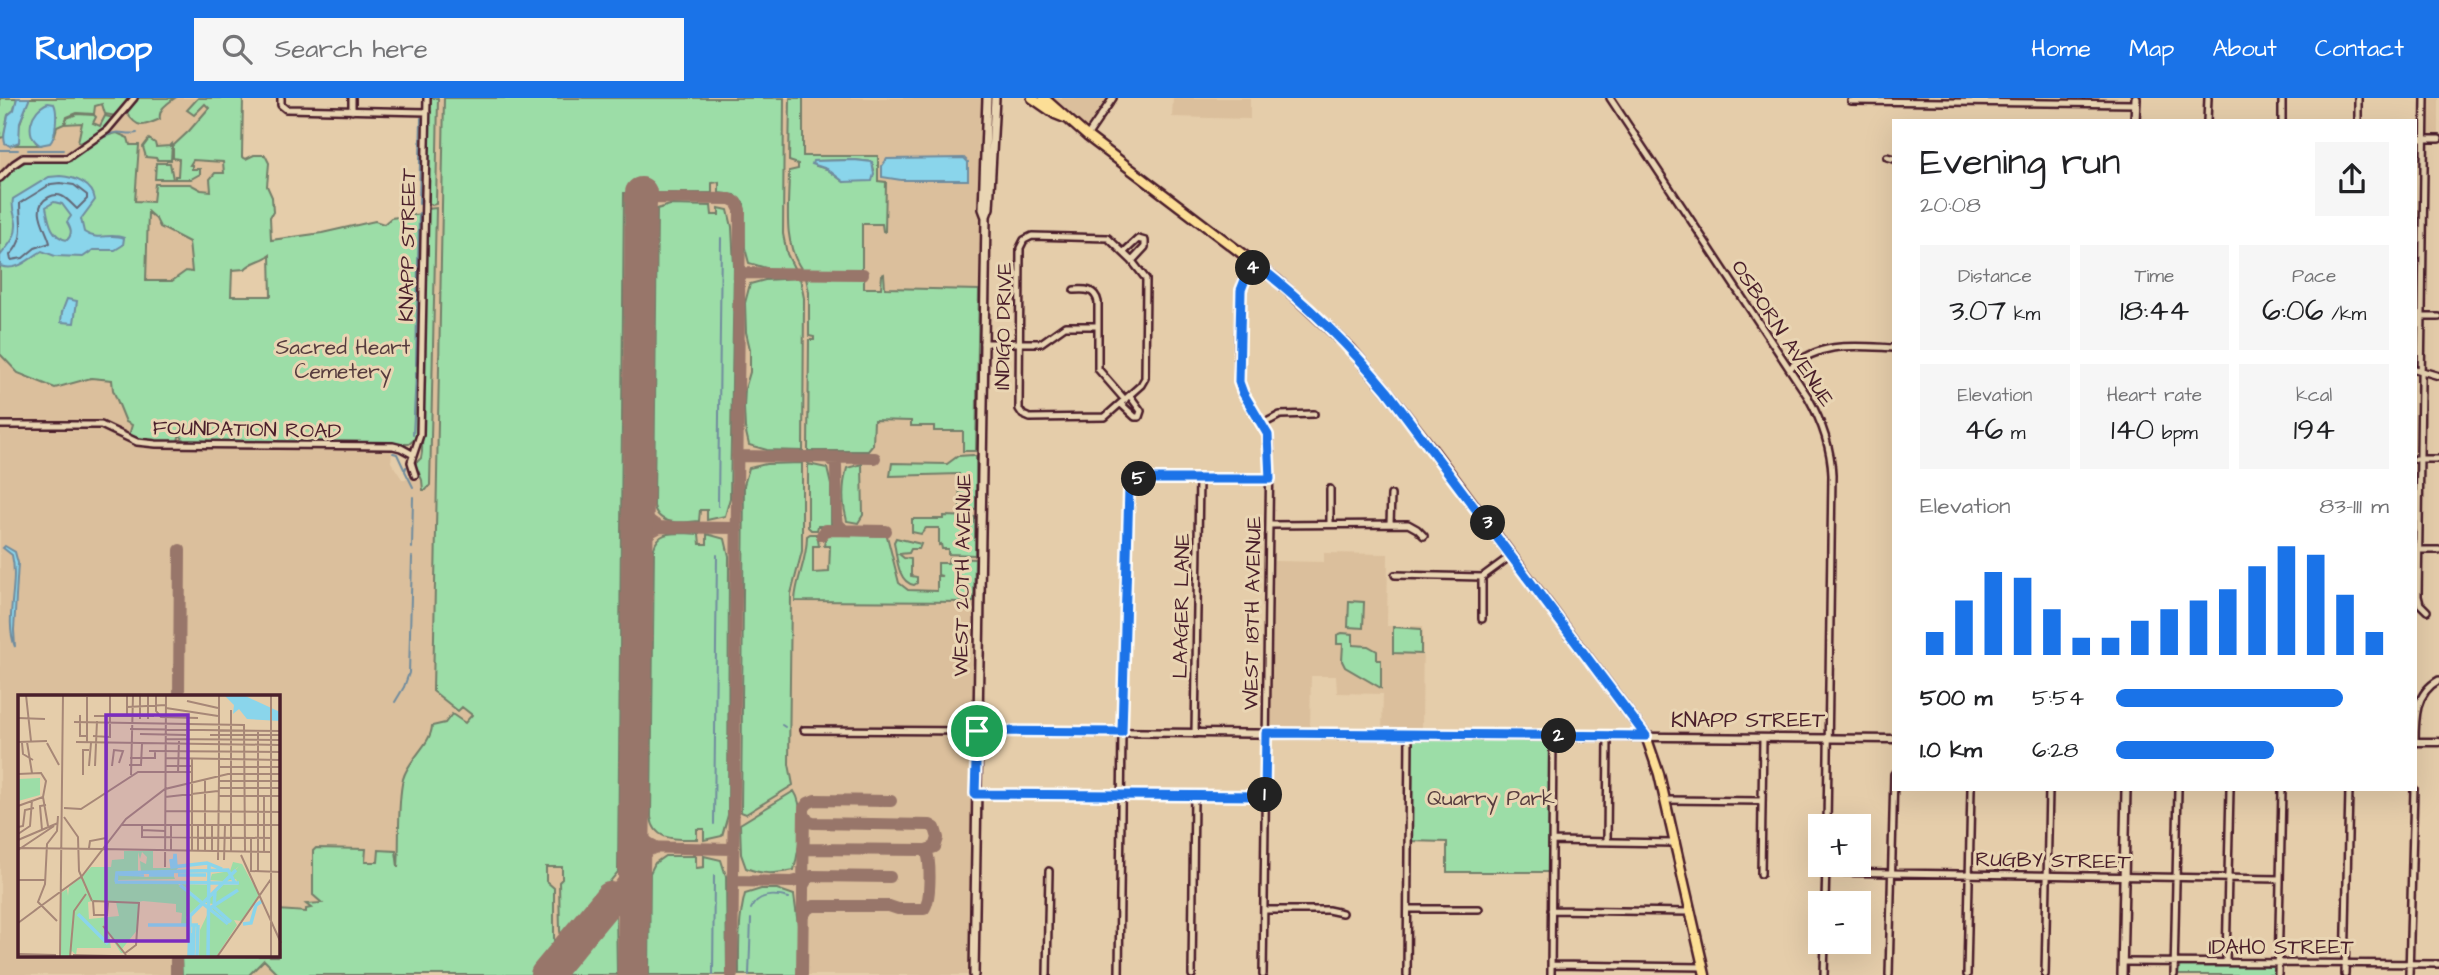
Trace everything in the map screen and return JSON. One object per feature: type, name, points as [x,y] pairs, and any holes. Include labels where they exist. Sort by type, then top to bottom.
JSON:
[{"type":"main road","name":"WEST 20TH AVENUE","points":[[986,217],[983,209],[987,98]]},
{"type":"main road","name":"WEST 20TH AVENUE","points":[[974,975],[986,217],[989,208],[995,98]]},
{"type":"main road","points":[[1032,98],[1065,118]]},
{"type":"main road","points":[[1044,98],[1087,136],[1256,264],[1314,312],[1365,365],[1512,555],[1646,736],[1654,754],[1704,971]]},
{"type":"main road","points":[[2135,101],[2135,119]]},
{"type":"main road","points":[[2122,975],[2126,791]]},
{"type":"street","points":[[1,176],[23,158],[66,158],[80,146],[107,131],[134,98]]},
{"type":"street","points":[[281,98],[281,105],[286,109],[427,112]]},
{"type":"street","points":[[352,98],[352,111]]},
{"type":"street","name":"KNAPP STREET","points":[[415,475],[411,467],[412,454],[420,435],[427,98]]},
{"type":"street","points":[[1087,136],[1113,98]]},
{"type":"street","name":"OSBORN AVENUE","points":[[1610,98],[1790,368],[1820,419],[1828,442],[1832,465],[1827,814]]},
{"type":"street","points":[[2207,119],[2208,98]]},
{"type":"street","points":[[2282,98],[2282,119]]},
{"type":"street","points":[[2358,98],[2358,119]]},
{"type":"street","points":[[2426,98],[2422,317],[2418,370],[2417,550],[2419,601],[2421,607],[2427,611]]},
{"type":"street","points":[[1851,101],[2135,101]]},
{"type":"street","points":[[2417,139],[2439,139]]},
{"type":"street","points":[[2417,208],[2423,208]]},
{"type":"street","name":"INDIGO DRIVE","points":[[1032,236],[1104,237],[1112,240],[1124,252],[1145,275],[1147,283],[1145,379],[1110,415],[1100,419],[1027,417],[1020,412],[1018,406],[1020,248],[1024,240],[1032,236]]},
{"type":"street","points":[[1124,252],[1138,239],[1145,240],[1145,247],[1132,261]]},
{"type":"street","name":"WEST 18TH AVENUE","points":[[1256,264],[1246,277],[1241,290],[1239,382],[1270,440],[1262,975]]},
{"type":"street","points":[[1074,290],[1088,289],[1096,296],[1098,369],[1125,400]]},
{"type":"street","points":[[2422,317],[2439,317]]},
{"type":"street","points":[[984,343],[1044,342],[1065,326],[1097,326]]},
{"type":"street","points":[[1790,368],[1808,354],[1827,348],[1892,348]]},
{"type":"street","points":[[2418,370],[2439,376]]},
{"type":"street","points":[[1263,424],[1280,415],[1314,414]]},
{"type":"street","name":"FOUNDATION ROAD","points":[[0,425],[101,425],[137,442],[156,444],[393,446],[412,454]]},
{"type":"street","points":[[2418,459],[2439,459]]},
{"type":"street","points":[[1119,975],[1129,488],[1132,482],[1140,479],[1270,479]]},
{"type":"street","name":"LAAGER LANE","points":[[1195,734],[1199,479]]},
{"type":"street","points":[[1330,489],[1330,524]]},
{"type":"street","points":[[1391,495],[1391,524]]},
{"type":"street","points":[[1270,525],[1412,525],[1424,537]]},
{"type":"street","points":[[2417,550],[2439,550]]},
{"type":"street","points":[[1395,575],[1482,577],[1512,555]]},
{"type":"street","points":[[1482,577],[1482,619]]},
{"type":"street","points":[[2417,728],[2421,697],[2426,688],[2439,680]]},
{"type":"street","name":"KNAPP STREET","points":[[804,730],[1892,739]]},
{"type":"street","points":[[1407,975],[1409,735]]},
{"type":"street","points":[[1551,975],[1553,736]]},
{"type":"street","points":[[1606,842],[1608,737]]},
{"type":"street","points":[[1761,874],[1763,738]]},
{"type":"street","points":[[2417,743],[2439,743]]},
{"type":"street","points":[[1889,975],[1893,791]]},
{"type":"street","points":[[1967,975],[1971,791]]},
{"type":"street","points":[[2045,975],[2049,791]]},
{"type":"street","points":[[2174,975],[2178,791]]},
{"type":"street","points":[[2226,962],[2230,791]]},
{"type":"street","points":[[2278,975],[2282,791]]},
{"type":"street","points":[[2345,975],[2349,791]]},
{"type":"street","points":[[2409,975],[2414,791]]},
{"type":"street","points":[[975,794],[1265,796]]},
{"type":"street","points":[[1192,975],[1194,795]]},
{"type":"street","points":[[1665,800],[1762,801]]},
{"type":"street","points":[[1552,841],[1674,843]]},
{"type":"street","points":[[1048,975],[1049,872]]},
{"type":"street","name":"RUGBY STREET","points":[[1871,873],[2280,879]]},
{"type":"street","points":[[1264,910],[1328,909],[1342,913]]},
{"type":"street","points":[[1408,909],[1479,909]]},
{"type":"street","points":[[1551,910],[1690,912]]},
{"type":"street","points":[[1824,975],[1825,954]]},
{"type":"street","name":"IDAHO STREET","points":[[2123,962],[2439,964]]},
{"type":"street","points":[[1551,965],[1704,971]]},
{"type":"shaded area","points":[[0,98],[243,98],[241,241],[265,259],[251,263],[245,269],[232,269],[231,296],[393,444],[391,462],[402,479],[407,479],[417,473],[415,464],[421,458],[422,452],[429,98],[985,98],[980,211],[969,975],[0,975]]},
{"type":"shaded area","points":[[1051,98],[1113,98],[1090,130]]},
{"type":"shaded area","points":[[1173,98],[1250,98],[1250,119],[1172,117]]},
{"type":"shaded area","points":[[2429,98],[2439,98],[2439,135],[2429,133]]},
{"type":"shaded area","points":[[1324,553],[1388,554],[1387,626],[1423,626],[1422,730],[1382,730],[1383,694],[1337,693],[1336,676],[1311,676],[1310,728],[1272,729],[1274,561],[1324,562]]},
{"type":"green space","points":[[0,98],[17,98],[14,110],[8,115],[4,137],[0,138]]},
{"type":"green space","points":[[29,98],[130,98],[116,116],[105,114],[102,104],[95,106],[94,114],[77,113],[67,117],[64,124],[57,127],[55,134],[53,126],[57,115],[36,142],[40,145],[16,145],[19,142],[19,126]]},
{"type":"green space","points":[[137,98],[175,98],[162,109],[160,119],[142,125],[127,113]]},
{"type":"green space","name":"Sacred Heart Cemetery","points":[[198,98],[243,98],[242,157],[246,159],[254,155],[265,155],[269,163],[267,186],[272,197],[273,212],[270,217],[271,240],[322,233],[375,221],[384,224],[391,218],[422,214],[418,432],[409,444],[184,442],[180,433],[178,441],[148,441],[129,435],[132,425],[126,422],[113,390],[112,380],[91,378],[55,388],[18,373],[0,354],[0,182],[9,172],[25,162],[71,161],[92,143],[117,133],[128,138],[130,145],[139,145],[135,201],[153,202],[155,184],[190,184],[201,190],[211,191],[210,179],[215,173],[224,173],[223,162],[193,160],[190,165],[192,169],[200,169],[200,174],[191,179],[175,179],[175,176],[178,176],[179,159],[173,158],[173,146],[209,108],[205,104],[194,115],[187,110]],"holes":[[[148,212],[160,227],[189,242],[192,272],[186,271],[172,281],[146,281]],[[270,255],[271,296],[231,296],[232,270],[245,269]]]},
{"type":"green space","points":[[429,98],[438,98],[436,204],[432,205],[427,202]]},
{"type":"green space","points":[[444,98],[784,98],[783,234],[787,254],[795,270],[766,268],[749,263],[745,248],[744,204],[735,195],[719,193],[719,182],[712,183],[712,193],[624,193],[618,872],[562,939],[559,882],[562,879],[562,867],[546,867],[546,881],[554,888],[554,948],[532,975],[279,975],[264,960],[249,975],[182,975],[181,958],[280,958],[280,910],[306,912],[306,909],[311,908],[306,904],[322,903],[313,895],[313,851],[316,848],[366,849],[365,862],[378,862],[379,850],[396,851],[398,867],[400,800],[403,779],[409,765],[428,739],[432,726],[445,723],[452,714],[465,723],[472,715],[462,707],[458,711],[433,691]]},
{"type":"green space","points":[[790,98],[803,98],[803,156],[878,156],[878,181],[886,182],[885,232],[882,224],[862,224],[862,271],[802,270],[789,235],[789,171],[798,169],[798,164],[789,161]],"holes":[[[814,161],[872,162],[874,170],[844,182],[827,169],[816,166]]]},
{"type":"green space","points":[[77,114],[94,115],[96,117],[93,123],[100,126],[105,116],[114,118],[101,132],[81,143],[78,142],[82,123],[65,124],[67,118]]},
{"type":"green space","points":[[149,139],[156,147],[172,144],[171,160],[146,157],[143,147]]},
{"type":"green space","points":[[156,163],[170,163],[173,179],[155,179]]},
{"type":"green space","points":[[670,205],[711,206],[712,215],[719,215],[719,208],[728,210],[732,227],[734,266],[730,498],[725,516],[707,520],[707,510],[700,510],[699,521],[686,522],[672,522],[660,517],[654,506],[657,209]]},
{"type":"green space","points":[[436,208],[430,485],[423,490],[415,464],[421,458],[422,452],[427,209]]},
{"type":"green space","points":[[884,274],[885,288],[979,290],[976,451],[963,451],[963,431],[934,431],[934,426],[911,426],[911,421],[874,420],[873,445],[868,451],[808,451],[809,340],[814,340],[814,337],[809,336],[809,292],[806,278],[864,278],[864,288],[881,288]]},
{"type":"green space","points":[[800,278],[804,298],[803,451],[767,450],[749,445],[745,428],[745,389],[750,372],[750,349],[746,332],[745,303],[750,284],[765,280]]},
{"type":"green space","points":[[958,456],[976,457],[976,509],[972,511],[960,508],[959,474],[890,476],[892,463],[947,464]]},
{"type":"green space","points":[[802,463],[802,551],[791,594],[789,764],[793,785],[746,814],[741,812],[744,485],[749,468],[766,464]]},
{"type":"green space","points":[[808,464],[827,468],[831,485],[831,526],[818,526],[817,530],[808,527]]},
{"type":"green space","points":[[862,464],[863,515],[858,523],[847,521],[843,488],[847,468]]},
{"type":"green space","points":[[944,516],[975,517],[975,555],[948,554],[948,549],[942,549],[941,544],[939,545],[939,528],[926,528],[921,534],[912,532],[912,519],[944,519]]},
{"type":"green space","points":[[683,533],[699,534],[700,544],[707,544],[707,534],[725,539],[729,556],[728,815],[722,836],[704,840],[704,829],[697,829],[697,839],[674,839],[662,835],[653,825],[651,817],[654,548],[661,537]]},
{"type":"green space","points":[[817,534],[819,546],[813,546],[813,573],[829,572],[830,546],[824,546],[826,534],[887,536],[899,583],[908,590],[937,591],[937,576],[942,576],[938,575],[938,563],[948,563],[949,558],[975,559],[974,602],[795,601],[807,536]]},
{"type":"green space","points":[[896,538],[921,544],[919,549],[899,554],[911,559],[911,576],[917,577],[917,583],[914,585],[908,583],[901,574],[894,542]]},
{"type":"green space","points":[[1349,601],[1364,602],[1363,628],[1348,627]]},
{"type":"green space","points":[[1393,627],[1421,629],[1421,654],[1393,653]]},
{"type":"green space","points":[[1353,634],[1353,645],[1368,646],[1377,651],[1377,660],[1381,660],[1381,688],[1345,667],[1342,661],[1343,644],[1337,644],[1337,635]]},
{"type":"green space","name":"Quarry Park","points":[[1409,735],[1553,736],[1552,872],[1447,872],[1447,842],[1408,841]]},
{"type":"green space","points":[[794,791],[798,798],[801,818],[794,870],[769,873],[746,868],[741,854],[740,824]]},
{"type":"green space","points":[[665,856],[696,856],[696,868],[704,867],[704,856],[721,860],[726,876],[727,975],[649,975],[650,873],[655,863]]},
{"type":"green space","points":[[761,889],[777,889],[794,895],[799,932],[799,975],[739,975],[740,924],[745,894]]},
{"type":"green space","points":[[616,907],[617,975],[560,975]]},
{"type":"green space","points":[[2180,963],[2278,963],[2278,975],[2178,975]]},
{"type":"water","points":[[17,98],[29,100],[20,122],[19,142],[10,146],[5,143],[4,133],[8,115],[14,110]]},
{"type":"water","points":[[48,103],[54,104],[55,130],[50,143],[40,145],[32,135],[31,123],[37,111]]},
{"type":"water","points":[[964,158],[968,162],[968,180],[901,180],[882,177],[882,166],[887,159]]},
{"type":"water","points":[[813,161],[872,162],[872,181],[844,182],[827,169],[812,164]]},
{"type":"water","points":[[49,177],[72,178],[87,186],[94,194],[95,200],[81,219],[84,232],[94,236],[124,238],[123,245],[115,250],[93,250],[83,257],[55,256],[42,251],[18,266],[0,266],[0,256],[15,233],[13,199]],"holes":[[[54,202],[62,204],[71,216],[67,222],[71,231],[67,240],[54,232],[46,207]]]},
{"type":"water","points":[[67,299],[77,301],[74,323],[61,322]]},
{"type":"water","points":[[5,546],[15,552],[18,563],[15,647],[11,625],[14,566],[12,555],[3,548]]},
{"type":"waterway","points":[[419,204],[421,118]]},
{"type":"waterway","points":[[101,139],[116,133],[137,133]]},
{"type":"waterway","points":[[0,150],[18,150]]},
{"type":"waterway","points":[[28,150],[63,150]]},
{"type":"waterway","points":[[416,365],[419,213]]},
{"type":"waterway","points":[[718,506],[721,238]]},
{"type":"waterway","points":[[413,435],[416,373]]},
{"type":"waterway","points":[[393,453],[397,454],[404,469]]},
{"type":"waterway","points":[[406,467],[405,471],[413,487]]},
{"type":"waterway","points":[[412,548],[413,497]]},
{"type":"waterway","points":[[714,824],[717,555]]},
{"type":"waterway","points":[[395,702],[409,673],[412,557]]},
{"type":"waterway","points":[[713,975],[714,876]]},
{"type":"waterway","points":[[751,909],[757,900],[767,896],[789,898]]},
{"type":"waterway","points":[[749,975],[751,919]]},
{"type":"taxiway","points":[[641,198],[730,199],[736,202],[740,210],[732,975]]},
{"type":"taxiway","points":[[739,273],[863,274]]},
{"type":"taxiway","points":[[737,456],[875,458]]},
{"type":"taxiway","points":[[828,457],[836,465],[837,518],[838,524],[844,530]]},
{"type":"taxiway","points":[[638,488],[642,511],[658,526]]},
{"type":"taxiway","points":[[638,527],[737,528]]},
{"type":"taxiway","points":[[637,566],[644,539],[658,528]]},
{"type":"taxiway","points":[[822,535],[826,530],[886,531]]},
{"type":"taxiway","points":[[179,695],[180,550]]},
{"type":"taxiway","points":[[802,975],[804,808],[815,800],[891,801]]},
{"type":"taxiway","points":[[803,849],[926,850],[935,847],[938,838],[935,828],[930,825],[813,823],[808,821],[804,814]]},
{"type":"taxiway","points":[[635,817],[641,834],[654,846]]},
{"type":"taxiway","points":[[635,847],[733,849]]},
{"type":"taxiway","points":[[634,881],[639,861],[654,848]]},
{"type":"taxiway","points":[[803,916],[808,908],[814,906],[924,909],[930,880],[926,850]]},
{"type":"taxiway","points":[[610,898],[635,866]]},
{"type":"taxiway","points":[[803,886],[812,876],[890,877]]},
{"type":"taxiway","points":[[733,881],[792,882],[803,879]]},
{"type":"taxiway","points":[[176,958],[176,975]]},
{"type":"runway","points":[[633,975],[641,193]]},
{"type":"runway","points":[[546,975],[610,898]]},
{"type":"route","points":[[1256,264],[1314,312],[1387,391],[1646,736],[1266,733],[1265,796],[1033,795],[975,794],[977,731],[1122,732],[1130,484],[1140,479],[1270,479],[1268,435],[1239,382],[1241,290],[1246,277],[1256,264]]}]
